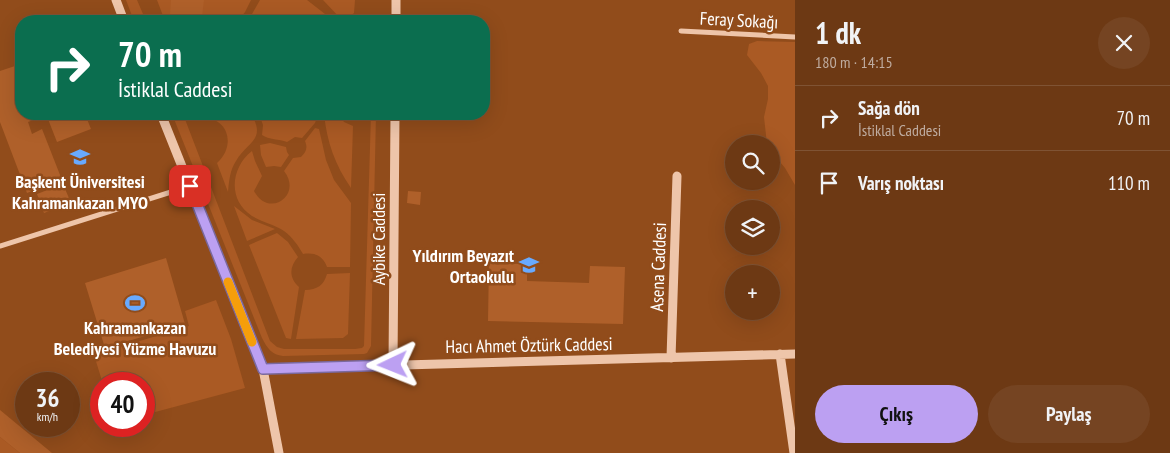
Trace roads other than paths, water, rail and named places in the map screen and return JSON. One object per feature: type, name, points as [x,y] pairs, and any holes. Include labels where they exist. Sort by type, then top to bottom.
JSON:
[{"type":"street","points":[[116,0],[122,15]]},
{"type":"street","points":[[396,0],[396,15]]},
{"type":"street","name":"Feray Sokağı","points":[[681,31],[795,36]]},
{"type":"street","points":[[163,120],[263,369],[279,453]]},
{"type":"street","name":"Aybike Caddesi","points":[[393,365],[395,120]]},
{"type":"street","name":"Asena Caddesi","points":[[671,358],[677,176]]},
{"type":"street","points":[[0,246],[190,186]]},
{"type":"street","points":[[780,354],[794,453]]},
{"type":"street","name":"Hacı Ahmet Öztürk Caddesi","points":[[263,369],[795,354]]},
{"type":"place","name":"Başkent Üniversitesi Kahramankazan MYO","points":[[80,157]]},
{"type":"place","name":"Yıldırım Beyazıt Ortaokulu","points":[[529,265]]},
{"type":"place","name":"Kahramankazan Belediyesi Yüzme Havuzu","points":[[135,303]]}]
